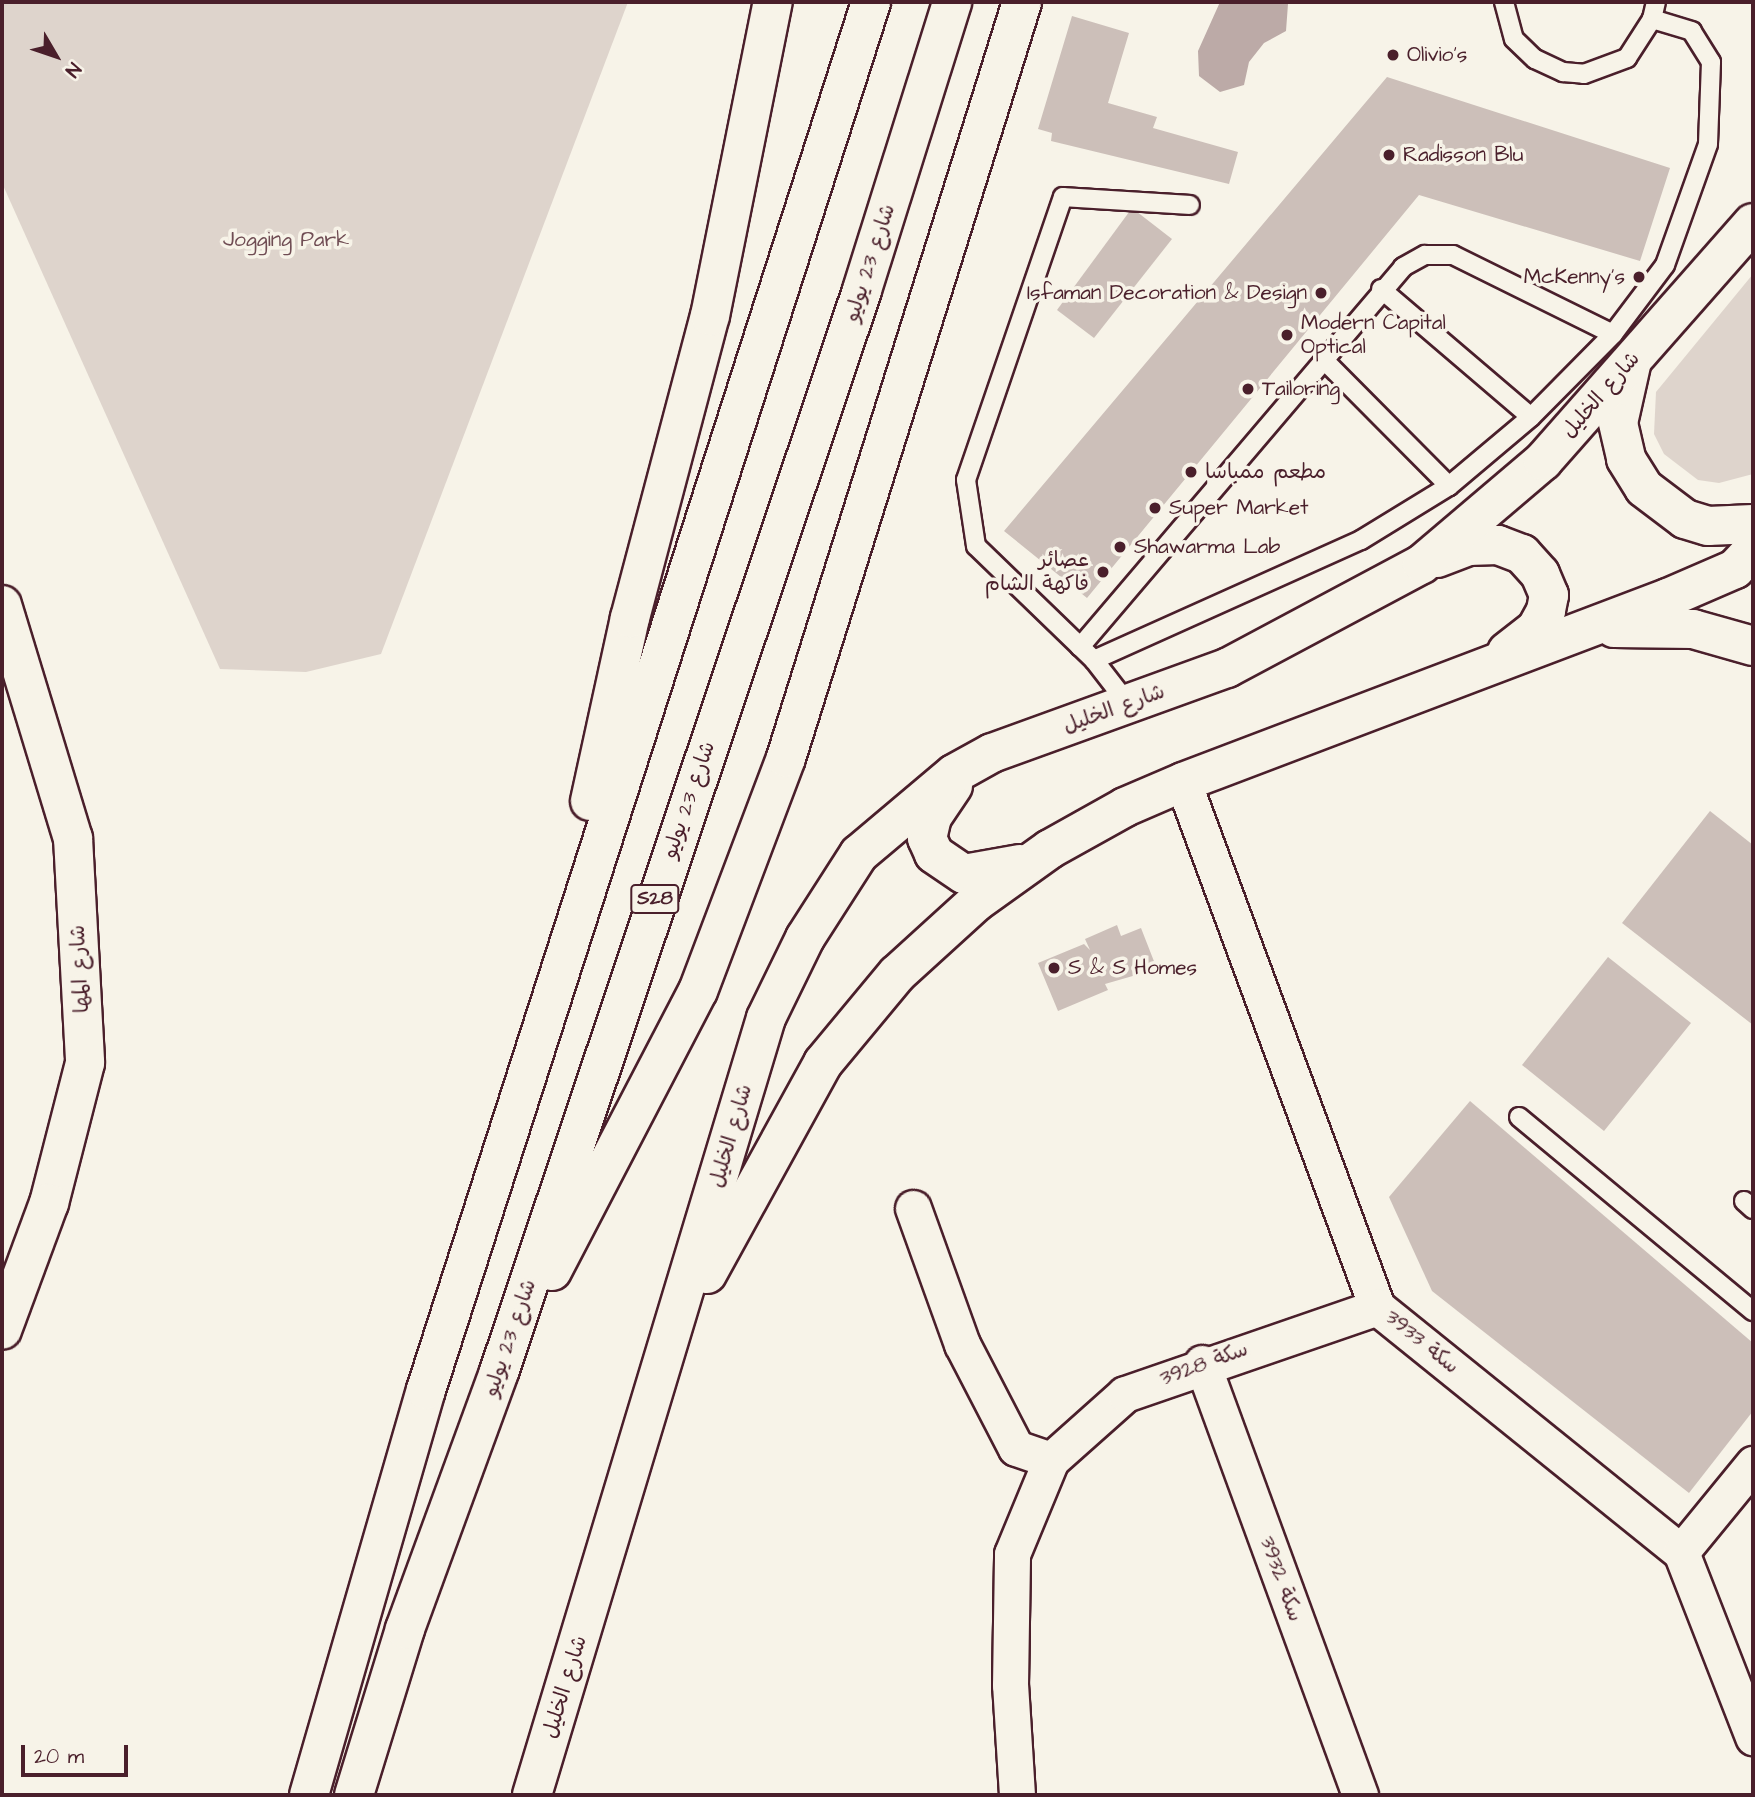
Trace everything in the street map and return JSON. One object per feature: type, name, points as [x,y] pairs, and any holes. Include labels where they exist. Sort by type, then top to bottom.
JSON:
[{"type":"main road","points":[[532,1062],[630,618],[710,316],[773,2]]},
{"type":"main road","points":[[309,1795],[426,1390],[871,2]]},
{"type":"main road","name":"شارع 23 يوليو","points":[[354,1795],[405,1629],[499,1372],[862,290],[952,2]]},
{"type":"main road","points":[[499,1372],[703,978],[786,758],[859,538],[956,201],[1022,2]]},
{"type":"main road","name":"شارع الخليل","points":[[532,1795],[673,1337],[766,1018],[805,938],[859,854],[954,774],[992,753],[1227,668],[1423,564],[1543,461],[1627,341],[1753,223]]},
{"type":"main road","points":[[1627,341],[1618,423],[1626,458],[1658,502],[1747,568]]},
{"type":"main road","points":[[1658,502],[1708,526],[1753,524]]},
{"type":"main road","points":[[1423,564],[1468,545],[1498,545],[1522,554],[1540,574],[1549,595],[1536,629],[1486,668]]},
{"type":"main road","name":"شارع الخليل","points":[[673,1337],[823,1063],[897,974],[976,902],[1050,849],[1125,807],[1184,782],[1747,568]]},
{"type":"main road","name":"شارع المها","points":[[2,605],[73,838],[85,1063],[49,1203],[2,1330]]},
{"type":"main road","points":[[1577,631],[1693,629],[1753,646]]},
{"type":"main road","points":[[992,753],[943,796],[927,838],[934,854],[955,870],[981,875],[1050,849]]},
{"type":"street","name":"سكة 3933","points":[[1184,782],[1377,1307],[1681,1552],[1753,1737]]},
{"type":"street","points":[[913,1208],[962,1344],[1016,1448],[1051,1460]]},
{"type":"street","name":"سكة 3928","points":[[1017,1795],[1010,1685],[1012,1554],[1051,1460],[1125,1394],[1202,1363],[1377,1307]]},
{"type":"street","name":"سكة 3932","points":[[1202,1363],[1360,1795]]},
{"type":"street","points":[[1681,1552],[1753,1464]]},
{"type":"lane","points":[[1094,660],[1361,540],[1449,486],[1531,416],[1627,341],[1665,265],[1708,144],[1711,62],[1692,31],[1654,10],[1627,58],[1584,74],[1563,72],[1535,60],[1514,39],[1504,2]]},
{"type":"lane","points":[[1128,704],[1094,660],[975,546],[966,480],[1063,197],[1190,205]]},
{"type":"lane","points":[[1080,647],[1381,289],[1425,255],[1453,254],[1627,341]]},
{"type":"lane","points":[[1381,289],[1531,416]]},
{"type":"lane","points":[[1323,359],[1449,486]]},
{"type":"lane","points":[[1518,1117],[1753,1311]]},
{"type":"green space","name":"Jogging Park","points":[[2,2],[628,2],[381,654],[306,672],[220,669],[2,183]]},
{"type":"green space","points":[[1753,274],[1753,474],[1719,483],[1698,480],[1664,454],[1654,434],[1656,392]]},
{"type":"shaded area","points":[[1220,2],[1288,4],[1286,31],[1264,43],[1249,62],[1244,85],[1220,92],[1199,76],[1198,51]]},
{"type":"building","points":[[1072,16],[1129,33],[1108,103],[1157,117],[1153,128],[1238,152],[1229,184],[1051,141],[1052,133],[1038,129]]},
{"type":"building","points":[[1387,77],[1670,168],[1640,261],[1419,195],[1087,598],[1004,531]]},
{"type":"building","points":[[1132,208],[1172,239],[1094,338],[1057,310]]},
{"type":"building","points":[[1710,811],[1753,845],[1753,1025],[1622,923]]},
{"type":"building","points":[[1117,925],[1121,936],[1141,928],[1157,969],[1105,984],[1108,990],[1058,1011],[1038,963],[1084,944],[1090,950],[1085,939]]},
{"type":"building","points":[[1608,957],[1691,1023],[1604,1131],[1522,1065]]},
{"type":"building","points":[[1470,1101],[1753,1343],[1753,1411],[1689,1493],[1432,1291],[1389,1197]]},
{"type":"place","name":"Olivio's","points":[[1393,55]]},
{"type":"place","name":"Radisson Blu","points":[[1389,155]]},
{"type":"place","name":"McKenny's","points":[[1639,277]]},
{"type":"place","name":"Isfaman Decoration & Design","points":[[1321,293]]},
{"type":"place","name":"Modern Capital Optical","points":[[1287,335]]},
{"type":"place","name":"Tailoring","points":[[1248,389]]},
{"type":"place","name":"مطعم ممباسا","points":[[1191,472]]},
{"type":"place","name":"Super Market","points":[[1155,508]]},
{"type":"place","name":"Shawarma Lab","points":[[1120,547]]},
{"type":"place","name":"عصائر فاكهة الشام","points":[[1103,572]]},
{"type":"place","name":"S & S Homes","points":[[1054,968]]}]
